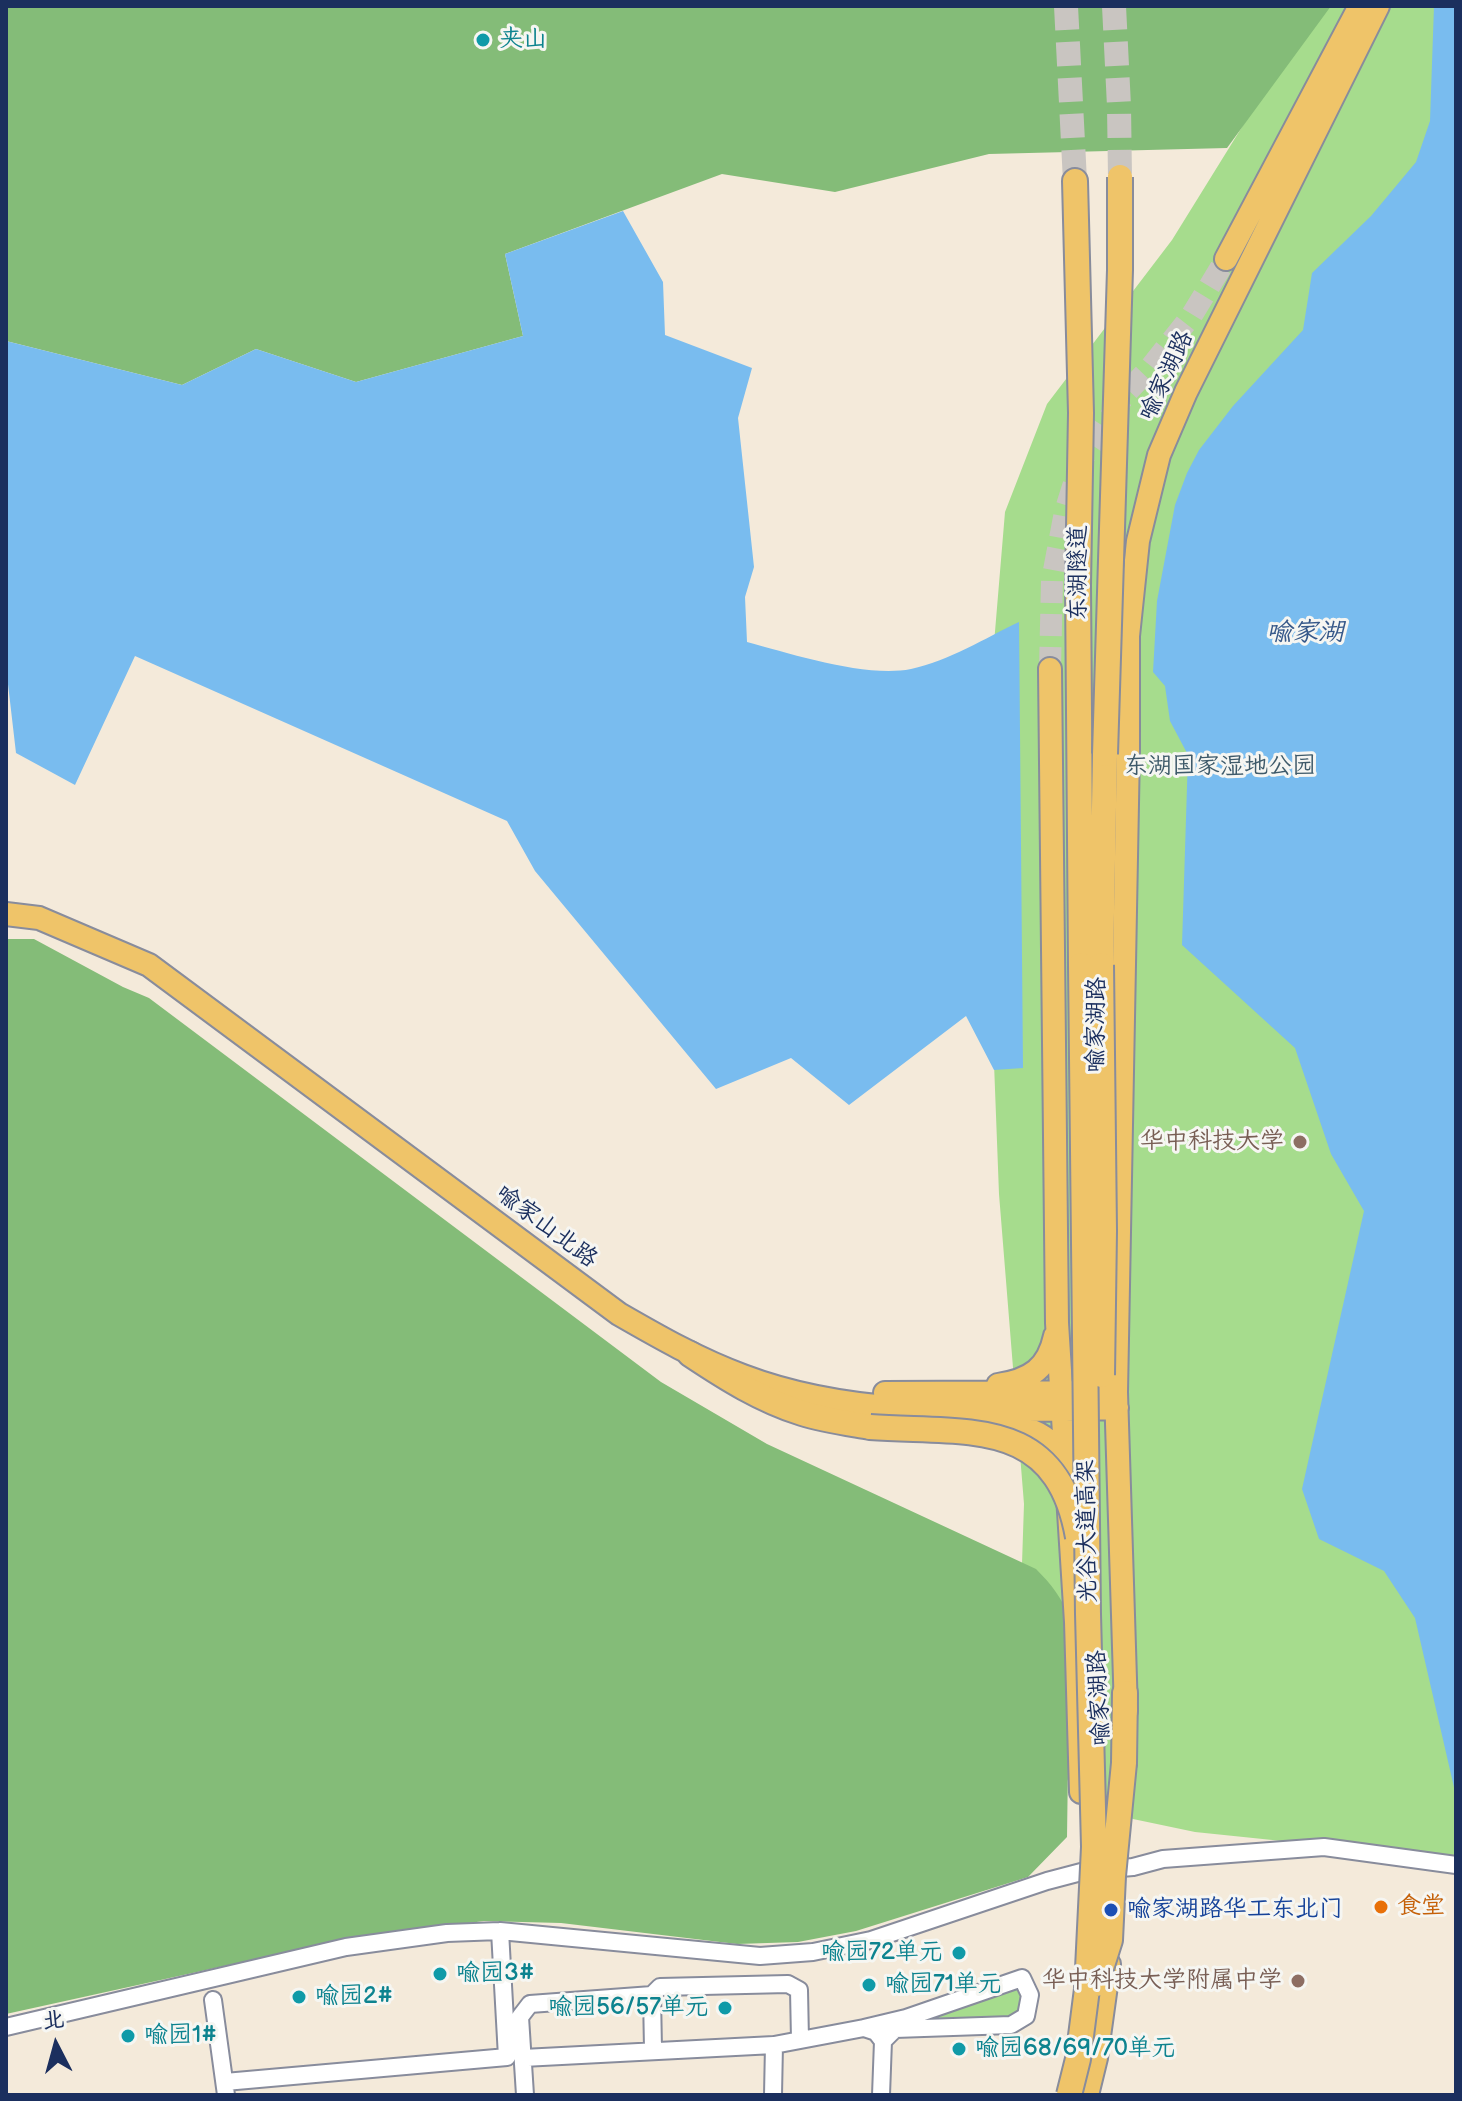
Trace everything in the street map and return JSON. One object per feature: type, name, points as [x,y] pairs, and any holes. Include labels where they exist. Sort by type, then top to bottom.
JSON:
[{"type":"highway","name":"东湖隧道","points":[[1102,965],[1120,177]]},
{"type":"highway","name":"东湖隧道","points":[[1075,181],[1081,399],[1078,585],[1080,905],[1102,965]]},
{"type":"highway","name":"光谷大道高架","points":[[1069,2095],[1078,2059],[1087,1989],[1094,1847],[1088,1614],[1102,965]]},
{"type":"highway","name":"光谷大道高架","points":[[1076,2095],[1094,1990],[1101,1847],[1102,965]]},
{"type":"highway","points":[[690,1354],[768,1401],[801,1413],[870,1427],[977,1433],[1011,1441],[1037,1455],[1060,1482],[1074,1516],[1088,1614]]},
{"type":"highway","points":[[1094,1990],[1110,1940],[1124,1763],[1125,1693]]},
{"type":"main road","points":[[1226,259],[1360,6]]},
{"type":"main road","name":"喻家湖路","points":[[1087,2095],[1096,2058],[1123,1868],[1130,1754],[1125,1693],[1102,965],[1138,541],[1159,455],[1186,392],[1378,6]]},
{"type":"main road","name":"喻家湖路","points":[[1050,669],[1057,1323],[1076,1622],[1085,1871],[1077,1988],[1068,2057],[1059,2095]]},
{"type":"main road","name":"喻家山北路","points":[[6,903],[42,907],[155,956],[648,1316],[726,1356],[765,1370],[911,1402]]},
{"type":"main road","points":[[1054,986],[1080,905]]},
{"type":"main road","name":"喻家山北路","points":[[6,914],[39,918],[149,965],[619,1314],[690,1354],[745,1377],[833,1400],[1116,1400]]},
{"type":"main road","points":[[911,1402],[941,1388],[1009,1383],[1026,1377],[1049,1359],[1057,1323]]},
{"type":"main road","points":[[911,1402],[1032,1429],[1048,1440],[1060,1456],[1066,1480]]},
{"type":"street","points":[[6,2027],[346,1947],[447,1933],[500,1931],[760,1956],[813,1952],[871,1940],[1047,1881],[1085,1871],[1123,1868],[1163,1859],[1324,1847],[1456,1865]]},
{"type":"street","points":[[213,2000],[226,2088],[507,2057],[500,1931]]},
{"type":"street","points":[[523,2058],[774,2045],[906,2018],[1022,1978],[1030,1995],[1026,2016],[1011,2025],[895,2029],[883,2041]]},
{"type":"street","points":[[525,2095],[520,2017],[530,2004],[652,1995],[660,1987],[788,1984],[799,1990],[800,2040]]},
{"type":"street","points":[[652,1995],[653,2049]]},
{"type":"street","points":[[864,2028],[876,2032],[883,2041],[881,2095]]},
{"type":"street","points":[[773,2095],[774,2045]]},
{"type":"green space","points":[[6,6],[1331,6],[1227,148],[989,154],[835,192],[722,174],[505,254],[523,336],[356,382],[256,349],[182,385],[6,341]]},
{"type":"green space","name":"东湖国家湿地公园","points":[[1317,6],[1456,6],[1456,1859],[1195,1832],[1133,1819],[1068,1781],[1035,1727],[1019,1653],[1024,1504],[999,1194],[983,775],[1005,512],[1047,404],[1172,240]]},
{"type":"green space","points":[[6,939],[34,939],[149,998],[661,1382],[767,1444],[1036,1569],[1056,1592],[1070,1619],[1067,1837],[1028,1877],[856,1931],[798,1942],[737,1944],[561,1923],[484,1921],[347,1939],[6,2014]]},
{"type":"green space","points":[[1018,1985],[1024,1998],[1016,2018],[904,2022]]},
{"type":"water","name":"喻家湖","points":[[1434,6],[1456,6],[1456,1796],[1415,1618],[1384,1571],[1319,1539],[1302,1489],[1364,1211],[1331,1154],[1295,1048],[1182,945],[1188,755],[1170,721],[1165,686],[1153,672],[1157,601],[1175,505],[1187,473],[1199,450],[1233,406],[1303,330],[1312,273],[1371,216],[1416,162],[1430,121]]},
{"type":"water","points":[[623,211],[663,282],[665,335],[752,368],[738,418],[754,567],[745,597],[747,642],[851,668],[893,671],[939,661],[1019,622],[1023,1068],[994,1070],[966,1016],[849,1105],[791,1058],[716,1089],[535,871],[507,821],[135,656],[75,785],[16,753],[6,667],[6,341],[182,385],[256,349],[356,382],[523,336],[505,254]]},
{"type":"tunnel","points":[[1066,6],[1075,181]]},
{"type":"tunnel","points":[[1114,6],[1120,177]]},
{"type":"tunnel","points":[[1050,669],[1052,581],[1065,512],[1081,461],[1126,393],[1192,315],[1226,259]]},
{"type":"place","name":"夹山","points":[[483,40]]},
{"type":"place","name":"华中科技大学","points":[[1300,1142]]},
{"type":"place","name":"食堂","points":[[1381,1907]]},
{"type":"place","name":"喻家湖路华工东北门","points":[[1111,1910]]},
{"type":"place","name":"喻园72单元","points":[[959,1953]]},
{"type":"place","name":"喻园3#","points":[[440,1974]]},
{"type":"place","name":"华中科技大学附属中学","points":[[1298,1981]]},
{"type":"place","name":"喻园71单元","points":[[869,1985]]},
{"type":"place","name":"喻园2#","points":[[299,1997]]},
{"type":"place","name":"喻园56/57单元","points":[[725,2008]]},
{"type":"place","name":"喻园1#","points":[[128,2036]]},
{"type":"place","name":"喻园68/69/70单元","points":[[959,2049]]}]
